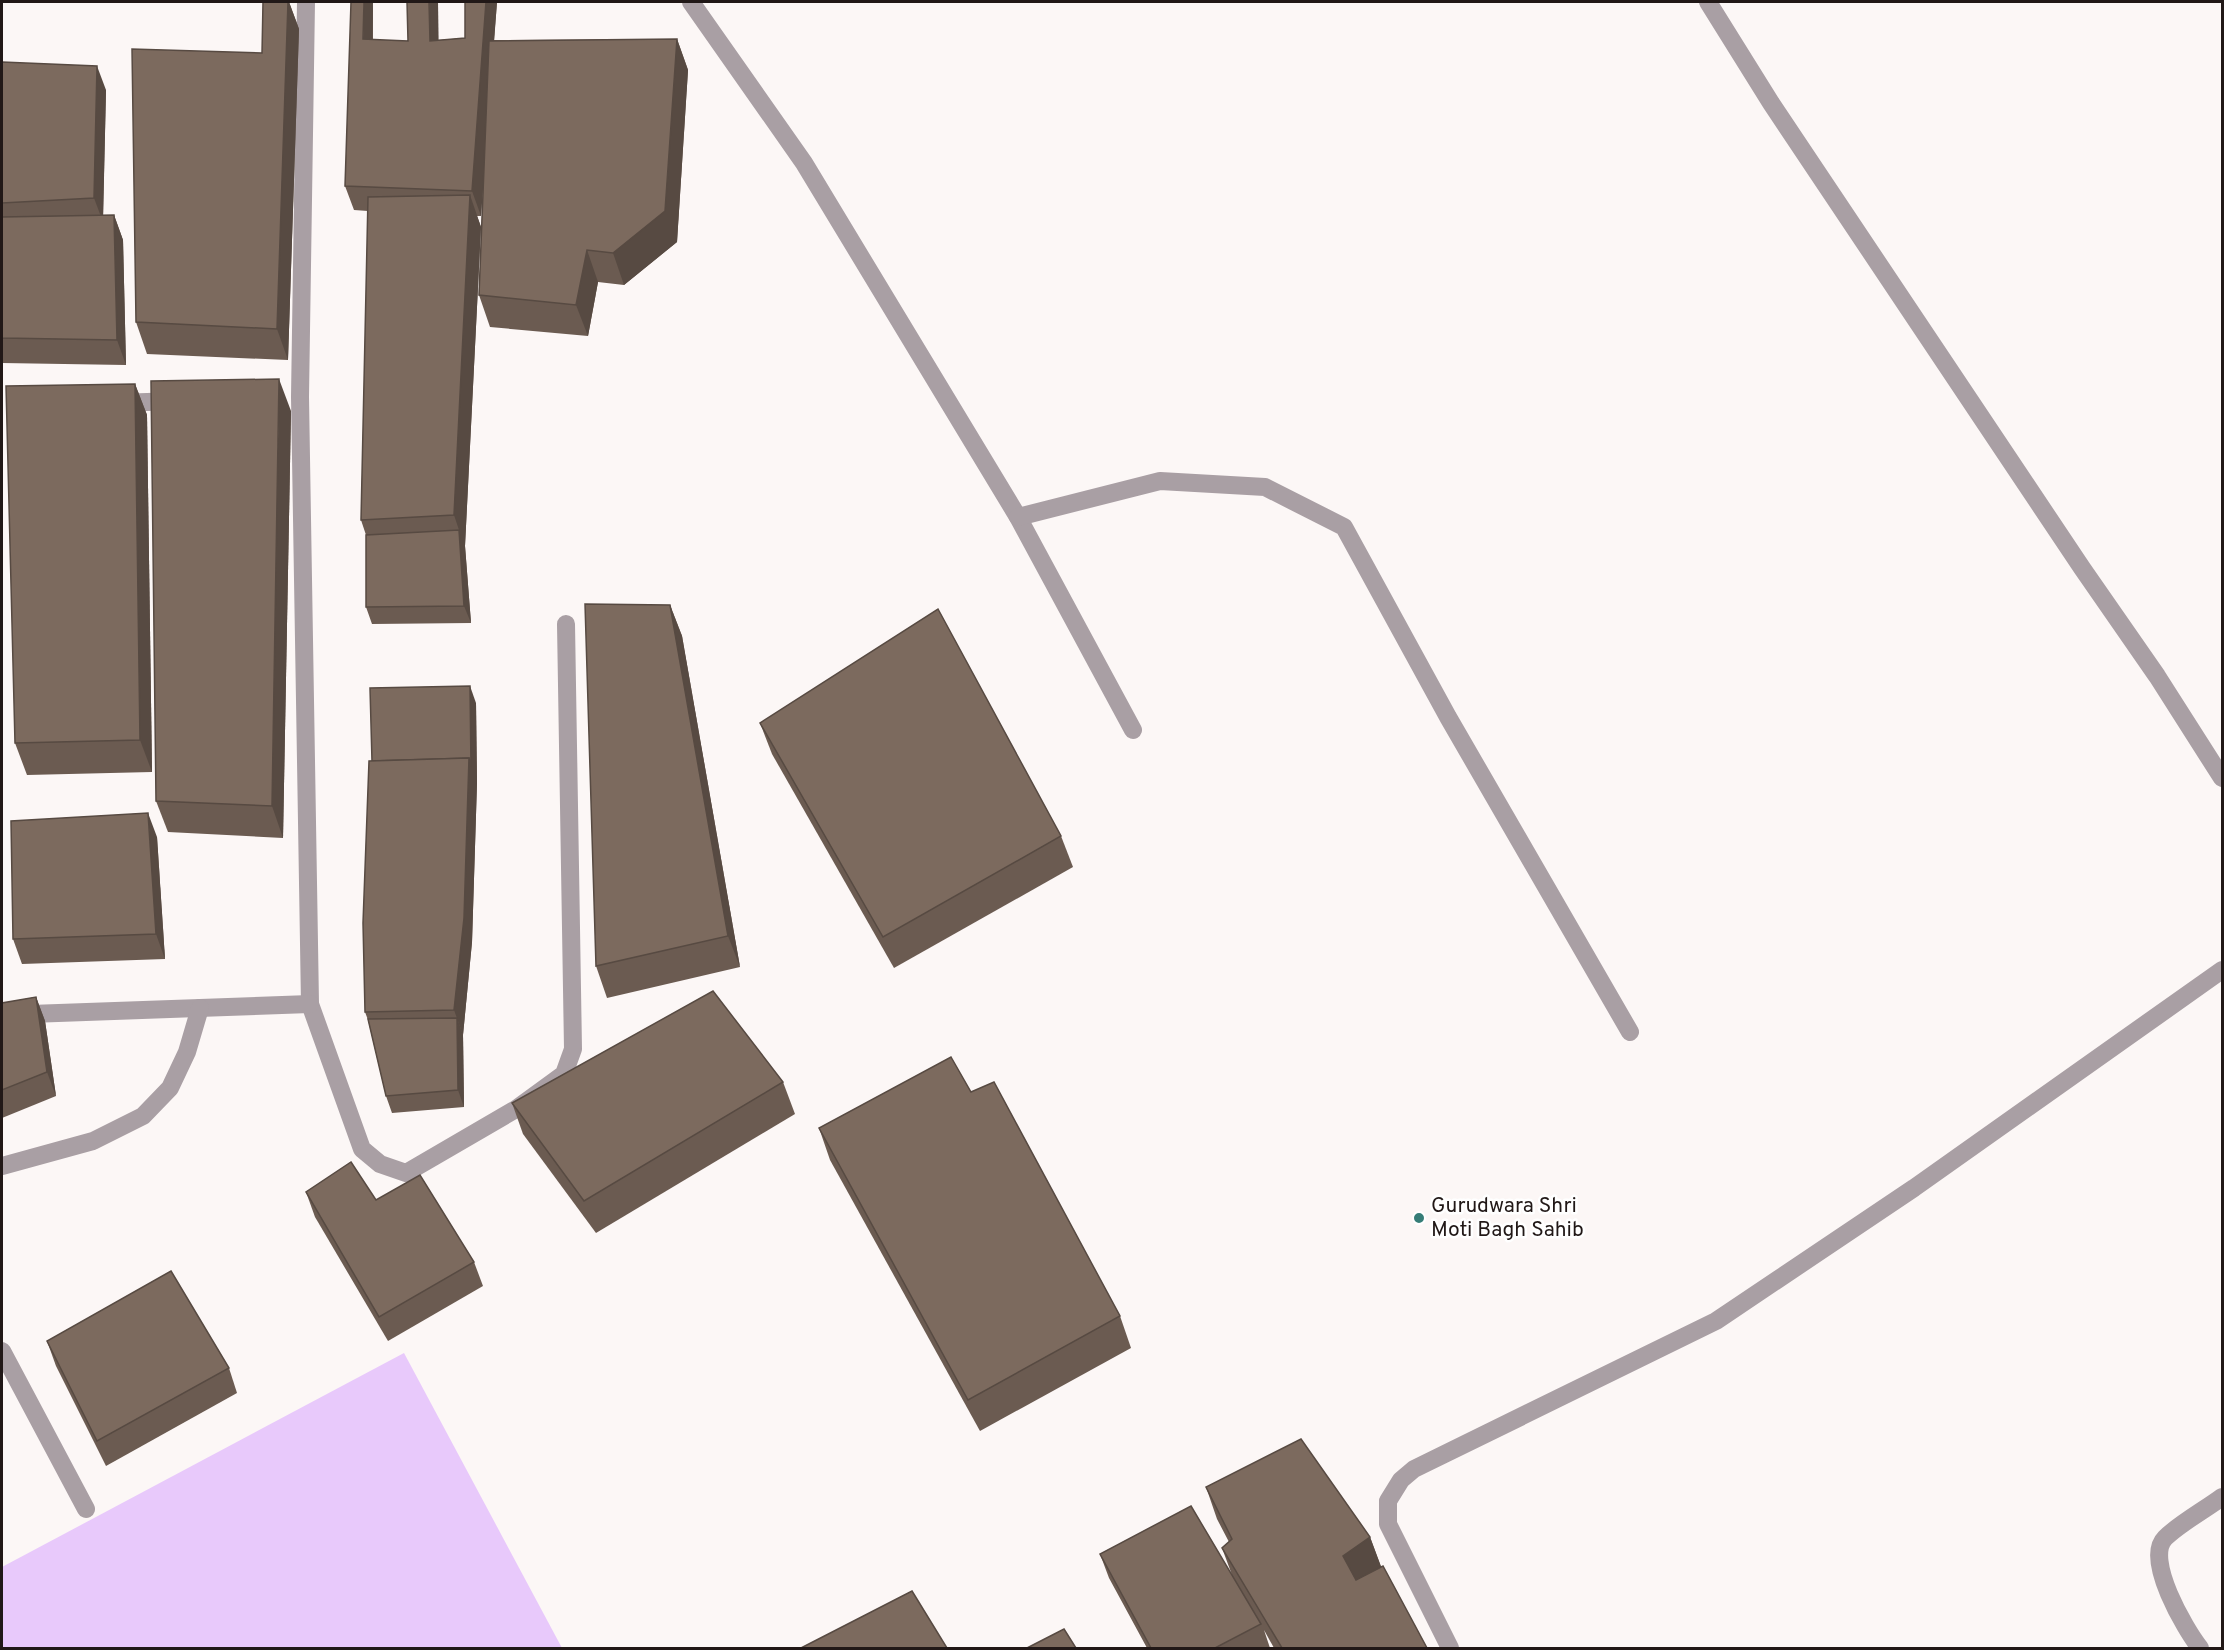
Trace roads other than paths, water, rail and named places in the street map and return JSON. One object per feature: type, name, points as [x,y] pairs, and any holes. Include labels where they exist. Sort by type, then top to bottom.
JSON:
[{"type":"street","points":[[306,2],[294,397],[310,1004],[362,1149],[380,1164],[406,1173],[516,1109],[564,1074],[573,1049],[566,624]]},
{"type":"street","points":[[691,2],[804,164],[1018,517],[1133,730]]},
{"type":"street","points":[[1708,2],[1771,103],[2082,568],[2157,676],[2223,778]]},
{"type":"street","points":[[97,404],[193,400]]},
{"type":"street","points":[[1018,517],[1160,481],[1265,487],[1344,527],[1448,717],[1630,1032]]},
{"type":"street","points":[[1450,1648],[1388,1524],[1388,1501],[1401,1480],[1414,1469],[1716,1321],[1914,1188],[2223,970]]},
{"type":"street","points":[[2,1015],[310,1004]]},
{"type":"street","points":[[2,1166],[93,1141],[143,1116],[170,1088],[188,1052],[200,1008]]},
{"type":"street","points":[[2,1352],[86,1509]]},
{"type":"street","points":[[2200,1648],[2187,1632],[2164,1581],[2158,1557],[2164,1539],[2223,1497]]},
{"type":"place","name":"Gurudwara Shri Moti Bagh Sahib","points":[[1419,1218]]}]
